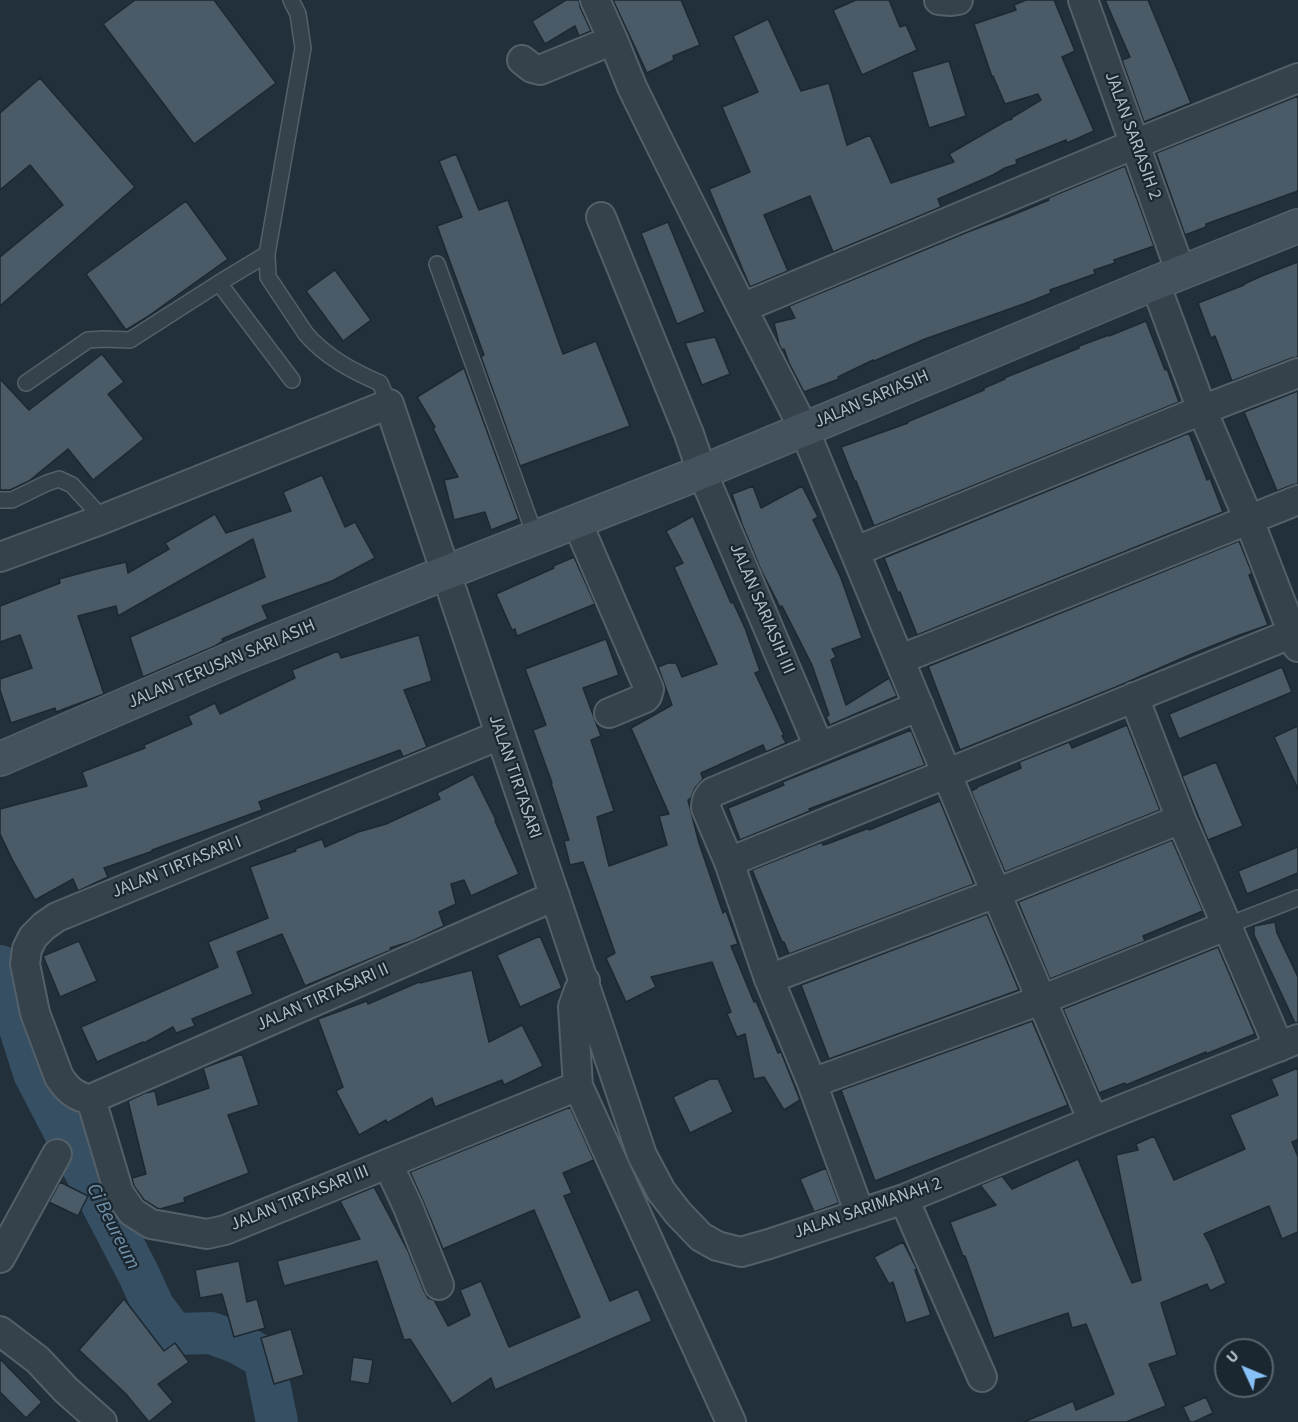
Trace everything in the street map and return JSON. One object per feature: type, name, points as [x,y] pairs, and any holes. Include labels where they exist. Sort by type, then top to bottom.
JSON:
[{"type":"street","points":[[595,0],[632,87],[804,429],[1041,1000],[1094,1121]]},
{"type":"street","name":"JALAN SARIASIH 2","points":[[1083,0],[1136,144],[1202,410],[1296,637]]},
{"type":"street","points":[[522,60],[532,68],[540,70],[613,40]]},
{"type":"street","points":[[742,308],[1298,78]]},
{"type":"street","name":"JALAN SARIASIH III","points":[[601,217],[689,434],[702,472],[819,747]]},
{"type":"street","name":"JALAN SARIASIH","points":[[445,573],[702,472],[1298,226]]},
{"type":"street","points":[[856,551],[1298,373]]},
{"type":"street","points":[[0,558],[389,404]]},
{"type":"street","name":"JALAN TIRTASARI","points":[[389,404],[585,981]]},
{"type":"street","points":[[901,659],[1298,500]]},
{"type":"street","points":[[578,522],[649,688],[645,698],[609,713]]},
{"type":"street","name":"JALAN TERUSAN SARI ASIH","points":[[0,759],[236,657],[445,573]]},
{"type":"street","points":[[729,862],[1134,697],[1296,637]]},
{"type":"street","points":[[1134,697],[1181,819],[1226,926],[1288,1043]]},
{"type":"street","points":[[860,1214],[812,1083],[769,979],[729,862],[706,808],[706,802],[710,795],[919,706]]},
{"type":"street","name":"JALAN TIRTASARI I","points":[[91,1099],[75,1094],[59,1077],[35,1013],[25,964],[27,949],[33,937],[44,926],[57,917],[500,735]]},
{"type":"street","points":[[769,979],[1181,819]]},
{"type":"street","name":"JALAN TIRTASARI II","points":[[91,1099],[555,896]]},
{"type":"street","points":[[812,1083],[1041,1000],[1226,926]]},
{"type":"street","points":[[585,981],[573,1007],[578,1086],[731,1422]]},
{"type":"street","name":"JALAN SARIMANAH 2","points":[[585,981],[642,1155],[661,1191],[701,1237],[717,1246],[741,1252],[904,1199],[1288,1043]]},
{"type":"street","name":"JALAN TIRTASARI III","points":[[91,1099],[119,1193],[132,1212],[151,1224],[207,1233],[225,1230],[578,1086]]},
{"type":"street","points":[[0,1258],[57,1154]]},
{"type":"street","points":[[388,1164],[439,1285]]},
{"type":"street","points":[[904,1199],[982,1377]]},
{"type":"street","points":[[0,1331],[38,1360],[74,1398],[102,1422]]},
{"type":"lane","points":[[291,0],[298,14],[303,48],[267,254],[268,277],[306,334],[321,349],[352,371],[380,383],[389,404]]},
{"type":"lane","points":[[26,383],[88,340],[130,340],[267,254]]},
{"type":"lane","points":[[437,264],[536,538]]},
{"type":"lane","points":[[219,283],[292,380]]},
{"type":"lane","points":[[0,500],[12,500],[58,479],[72,485],[103,519]]},
{"type":"lane","points":[[1226,926],[1298,898]]},
{"type":"building","points":[[135,0],[214,0],[276,83],[194,144],[103,24]]},
{"type":"building","points":[[566,0],[579,0],[591,31],[579,36],[575,26],[545,44],[532,21]]},
{"type":"building","points":[[613,0],[681,0],[700,45],[673,56],[674,60],[647,73]]},
{"type":"building","points":[[856,0],[889,0],[900,27],[906,25],[917,50],[862,75],[833,10]]},
{"type":"building","points":[[1026,0],[1054,0],[1075,51],[1062,57],[1094,131],[1067,143],[1066,140],[1016,160],[1017,164],[938,199],[941,207],[833,252],[810,196],[764,215],[788,271],[750,287],[709,189],[750,172],[722,107],[758,92],[733,36],[768,19],[801,91],[829,83],[847,145],[870,135],[891,183],[954,162],[949,154],[1041,100],[1038,94],[1005,104],[992,77],[974,24],[1016,10],[1014,5]]},
{"type":"building","points":[[1105,0],[1148,0],[1191,103],[1144,122],[1122,60],[1130,57]]},
{"type":"building","points":[[949,61],[966,116],[929,128],[912,72]]},
{"type":"building","points":[[40,78],[135,187],[0,306],[0,257],[63,205],[30,165],[0,190],[0,113]]},
{"type":"building","points":[[1298,96],[1298,191],[1206,224],[1206,227],[1185,235],[1156,153]]},
{"type":"building","points":[[456,154],[479,210],[508,200],[563,354],[596,341],[630,426],[520,466],[481,357],[484,355],[437,226],[462,217],[439,161]]},
{"type":"building","points":[[1125,166],[1154,246],[1114,260],[1115,263],[1094,270],[1095,274],[1050,290],[1051,293],[925,339],[873,360],[838,377],[839,379],[804,392],[784,349],[782,350],[779,344],[774,323],[795,318],[789,306],[1049,200],[1048,198]]},
{"type":"building","points":[[186,201],[228,259],[126,330],[86,274]]},
{"type":"building","points":[[668,222],[705,312],[677,324],[641,233]]},
{"type":"building","points":[[1298,262],[1298,357],[1232,381],[1215,336],[1211,338],[1198,303]]},
{"type":"building","points":[[335,270],[371,320],[343,341],[306,291]]},
{"type":"building","points":[[1146,321],[1179,402],[874,526],[841,447],[908,423],[984,390],[1004,378]]},
{"type":"building","points":[[715,337],[730,374],[702,385],[685,343]]},
{"type":"building","points":[[102,354],[124,382],[108,394],[144,439],[93,480],[68,449],[29,481],[10,490],[0,490],[0,379],[29,410]]},
{"type":"building","points":[[464,368],[519,519],[491,530],[485,512],[454,520],[444,480],[458,477],[433,428],[435,427],[417,397]]},
{"type":"building","points":[[1298,391],[1298,484],[1277,491],[1244,412]]},
{"type":"building","points":[[1189,433],[1207,480],[1210,478],[1223,512],[917,635],[884,558]]},
{"type":"building","points":[[322,475],[345,527],[355,522],[375,558],[332,581],[262,606],[268,619],[222,639],[223,641],[215,646],[143,677],[130,637],[265,577],[253,539],[118,616],[116,606],[78,616],[104,694],[56,712],[55,708],[11,723],[0,690],[0,679],[32,668],[20,635],[0,642],[0,606],[60,583],[59,579],[96,569],[126,562],[128,573],[169,549],[165,543],[215,514],[226,533],[291,511],[283,492]]},
{"type":"building","points":[[753,486],[761,508],[802,486],[818,517],[813,520],[841,578],[862,638],[832,649],[836,657],[831,660],[846,705],[889,678],[897,696],[830,725],[826,717],[829,715],[812,665],[761,570],[732,494]]},
{"type":"building","points":[[693,516],[731,603],[733,602],[745,628],[760,671],[755,673],[786,743],[766,752],[763,745],[701,773],[703,779],[688,800],[699,843],[723,913],[726,911],[738,944],[731,946],[778,1053],[781,1052],[800,1100],[784,1110],[764,1077],[754,1079],[745,1034],[737,1037],[727,1014],[731,1012],[712,962],[651,977],[656,987],[626,1002],[606,958],[615,953],[583,862],[570,865],[564,841],[569,840],[533,730],[546,725],[525,669],[606,639],[619,675],[583,688],[601,736],[591,740],[614,811],[597,817],[609,866],[667,845],[659,816],[669,814],[631,728],[672,705],[658,667],[676,663],[682,677],[717,664],[674,567],[683,563],[666,531]]},
{"type":"building","points":[[1239,541],[1252,573],[1249,575],[1268,625],[960,750],[928,666]]},
{"type":"building","points":[[574,557],[595,604],[517,636],[496,594]]},
{"type":"building","points":[[419,635],[432,681],[404,690],[427,747],[403,757],[400,750],[259,802],[262,810],[104,868],[108,877],[78,891],[73,879],[35,900],[0,834],[0,809],[87,786],[82,772],[145,748],[144,745],[192,724],[188,716],[215,703],[220,714],[295,678],[292,670],[338,651],[341,658]]},
{"type":"building","points":[[1282,667],[1292,692],[1179,739],[1169,714]]},
{"type":"building","points":[[1127,725],[1160,810],[1005,872],[971,791],[1021,768],[1019,762],[1069,742],[1072,748]]},
{"type":"building","points":[[1298,726],[1298,789],[1274,737]]},
{"type":"building","points":[[911,730],[925,765],[809,809],[810,811],[740,840],[728,808],[784,785],[782,782]]},
{"type":"building","points":[[1216,762],[1243,826],[1208,840],[1182,776]]},
{"type":"building","points":[[473,774],[519,874],[471,896],[464,880],[451,884],[456,904],[439,912],[444,926],[305,986],[282,934],[237,952],[253,994],[192,1019],[195,1026],[176,1033],[173,1027],[144,1043],[97,1062],[81,1027],[218,967],[208,942],[268,918],[250,867],[322,839],[325,847],[358,832],[386,824],[440,799],[437,793]]},
{"type":"building","points":[[940,801],[974,884],[789,954],[752,870],[822,842],[823,845],[827,844],[869,828],[869,830]]},
{"type":"building","points":[[1172,840],[1203,911],[1143,936],[1145,941],[1050,979],[1018,902]]},
{"type":"building","points":[[1298,847],[1298,873],[1247,894],[1238,871]]},
{"type":"building","points":[[987,914],[1019,990],[829,1059],[801,985]]},
{"type":"building","points":[[1275,922],[1277,933],[1298,977],[1298,1023],[1295,1023],[1254,935],[1254,926]]},
{"type":"building","points":[[540,936],[562,988],[520,1007],[497,955]]},
{"type":"building","points":[[79,941],[97,981],[60,997],[43,956]]},
{"type":"building","points":[[1218,947],[1255,1034],[1126,1085],[1125,1083],[1099,1093],[1063,1009]]},
{"type":"building","points":[[472,970],[489,1042],[522,1025],[543,1066],[504,1085],[502,1080],[435,1107],[432,1098],[387,1123],[386,1120],[359,1135],[336,1091],[343,1087],[318,1019],[367,1001],[368,1004],[419,982]]},
{"type":"building","points":[[1032,1021],[1068,1105],[875,1181],[841,1090]]},
{"type":"building","points":[[242,1054],[259,1105],[228,1115],[249,1173],[184,1198],[185,1202],[157,1208],[144,1200],[134,1186],[132,1178],[146,1174],[128,1101],[155,1091],[158,1105],[209,1088],[203,1068]]},
{"type":"building","points":[[1298,1068],[1298,1142],[1297,1140],[1292,1142],[1298,1157],[1298,1232],[1282,1239],[1269,1206],[1204,1234],[1226,1283],[1210,1291],[1207,1284],[1161,1303],[1177,1355],[1149,1364],[1166,1406],[1126,1422],[1024,1422],[1073,1401],[1076,1410],[1114,1394],[1086,1324],[1072,1328],[1068,1313],[994,1338],[965,1256],[963,1256],[950,1222],[996,1205],[980,1185],[1002,1176],[1012,1189],[1078,1159],[1132,1283],[1141,1280],[1116,1155],[1138,1150],[1136,1144],[1154,1136],[1174,1180],[1245,1149],[1230,1115],[1278,1095],[1271,1079]]},
{"type":"building","points":[[710,1079],[718,1079],[733,1112],[690,1133],[673,1097]]},
{"type":"building","points":[[570,1107],[594,1160],[563,1173],[572,1193],[564,1196],[610,1301],[638,1289],[652,1321],[495,1390],[491,1378],[452,1404],[410,1339],[404,1340],[377,1261],[284,1286],[277,1261],[360,1239],[340,1201],[374,1187],[408,1251],[424,1291],[428,1298],[434,1300],[448,1326],[470,1315],[460,1290],[481,1281],[509,1347],[580,1317],[534,1210],[443,1249],[410,1172]]},
{"type":"building","points":[[826,1168],[839,1203],[814,1212],[800,1179]]},
{"type":"building","points":[[60,1182],[88,1196],[78,1216],[49,1202]]},
{"type":"building","points":[[903,1242],[917,1269],[915,1270],[931,1315],[906,1323],[893,1282],[889,1284],[874,1257]]},
{"type":"building","points":[[239,1261],[247,1302],[257,1299],[265,1328],[234,1337],[222,1294],[200,1298],[195,1270]]},
{"type":"building","points":[[124,1299],[164,1351],[175,1343],[189,1362],[158,1384],[173,1402],[149,1422],[126,1394],[79,1350]]},
{"type":"building","points":[[291,1329],[304,1375],[274,1384],[261,1338]]},
{"type":"building","points":[[353,1357],[373,1360],[369,1384],[350,1381]]},
{"type":"building","points":[[0,1359],[42,1402],[26,1418],[0,1392]]},
{"type":"building","points":[[1206,1397],[1213,1413],[1190,1422],[1183,1407]]},
{"type":"waterway","name":"Ci Beureum","points":[[0,966],[34,1073],[153,1306],[174,1334],[211,1333],[238,1343],[264,1358],[277,1422]]}]
